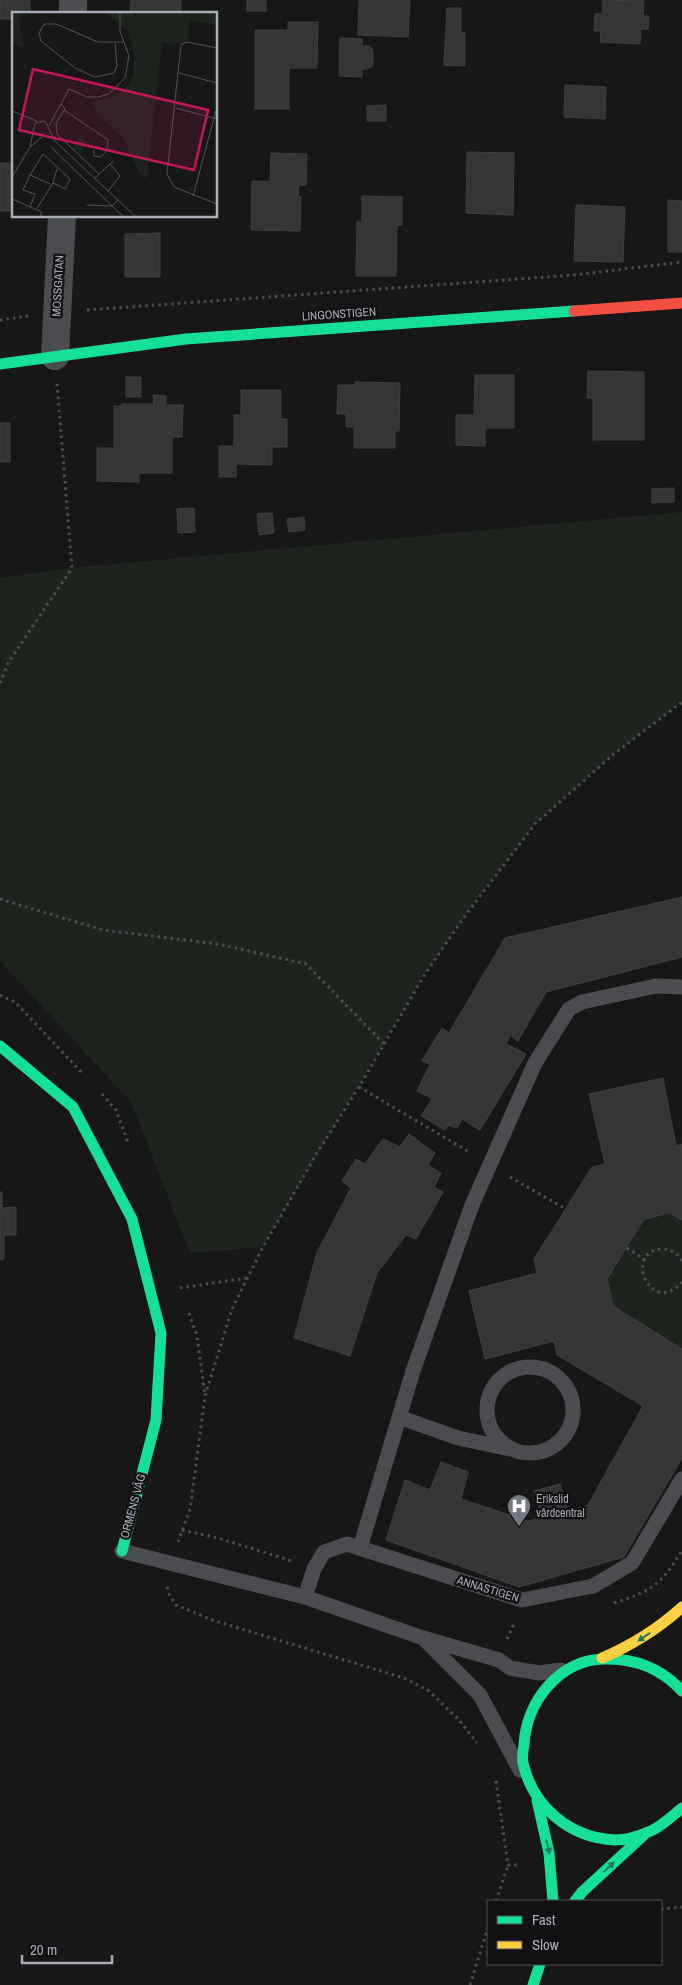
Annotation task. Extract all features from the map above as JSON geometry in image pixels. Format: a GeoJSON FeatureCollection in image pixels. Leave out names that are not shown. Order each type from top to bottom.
{"type":"FeatureCollection","features":[{"type":"Feature","properties":{"kind":"street","name":"MOSSGATAN"},"geometry":{"type":"LineString","coordinates":[[55,356],[62,218]]}},
{"type":"Feature","properties":{"kind":"street","name":"LINGONSTIGEN"},"geometry":{"type":"LineString","coordinates":[[0,364],[186,339],[682,302]]}},
{"type":"Feature","properties":{"kind":"street","name":"ORMENS VÄG"},"geometry":{"type":"LineString","coordinates":[[0,1046],[73,1107],[132,1219],[161,1334],[156,1420],[122,1551]]}},
{"type":"Feature","properties":{"kind":"street"},"geometry":{"type":"LineString","coordinates":[[552,1900],[550,1853],[534,1795],[523,1764],[521,1749],[523,1731],[529,1713],[540,1694],[558,1676],[570,1668],[631,1646],[672,1617],[682,1607]]}},
{"type":"Feature","properties":{"kind":"street"},"geometry":{"type":"LineString","coordinates":[[598,1659],[618,1658],[634,1660],[655,1669],[670,1679],[682,1691]]}},
{"type":"Feature","properties":{"kind":"street"},"geometry":{"type":"LineString","coordinates":[[534,1795],[552,1817],[576,1832],[600,1839],[630,1838],[682,1820]]}},
{"type":"Feature","properties":{"kind":"street"},"geometry":{"type":"LineString","coordinates":[[576,1900],[582,1892],[650,1832],[667,1822],[682,1808]]}},
{"type":"Feature","properties":{"kind":"street"},"geometry":{"type":"LineString","coordinates":[[534,1985],[540,1965]]}},
{"type":"Feature","properties":{"kind":"lane"},"geometry":{"type":"LineString","coordinates":[[360,1548],[413,1371],[472,1205],[535,1063],[569,1009],[582,1002],[656,986],[682,987]]}},
{"type":"Feature","properties":{"kind":"lane"},"geometry":{"type":"LineString","coordinates":[[399,1417],[458,1438],[524,1453],[539,1452],[558,1444],[572,1422],[573,1402],[567,1386],[550,1372],[532,1367],[515,1369],[499,1380],[491,1393],[487,1407],[492,1429],[501,1441],[514,1450]]}},
{"type":"Feature","properties":{"kind":"lane","name":"ANNASTIGEN"},"geometry":{"type":"LineString","coordinates":[[305,1597],[314,1568],[324,1552],[347,1544],[522,1600],[593,1586],[632,1563],[682,1479]]}},
{"type":"Feature","properties":{"kind":"lane","name":"ORMENS VÄG"},"geometry":{"type":"LineString","coordinates":[[122,1551],[305,1597],[423,1638],[499,1660],[510,1668],[539,1673],[551,1673],[570,1668]]}},
{"type":"Feature","properties":{"kind":"lane"},"geometry":{"type":"LineString","coordinates":[[423,1638],[480,1695],[499,1734],[534,1795]]}},
{"type":"Feature","properties":{"kind":"path"},"geometry":{"type":"LineString","coordinates":[[0,320],[57,312],[574,275],[682,262]]}},
{"type":"Feature","properties":{"kind":"path"},"geometry":{"type":"LineString","coordinates":[[0,683],[8,663],[72,568],[55,356]]}},
{"type":"Feature","properties":{"kind":"path"},"geometry":{"type":"LineString","coordinates":[[263,1247],[425,974],[535,824],[614,754],[682,702]]}},
{"type":"Feature","properties":{"kind":"path"},"geometry":{"type":"LineString","coordinates":[[0,899],[104,930],[218,944],[306,964],[384,1044]]}},
{"type":"Feature","properties":{"kind":"path"},"geometry":{"type":"LineString","coordinates":[[359,1087],[566,1209]]}},
{"type":"Feature","properties":{"kind":"path"},"geometry":{"type":"LineString","coordinates":[[627,1248],[645,1260]]}},
{"type":"Feature","properties":{"kind":"path"},"geometry":{"type":"LineString","coordinates":[[682,1261],[679,1255],[664,1249],[650,1254],[642,1267],[642,1275],[651,1288],[660,1292],[667,1292],[682,1282]]}},
{"type":"Feature","properties":{"kind":"path"},"geometry":{"type":"LineString","coordinates":[[179,1288],[248,1278]]}},
{"type":"Feature","properties":{"kind":"path"},"geometry":{"type":"LineString","coordinates":[[182,1530],[218,1538],[314,1568]]}},
{"type":"Feature","properties":{"kind":"path"},"geometry":{"type":"LineString","coordinates":[[606,1605],[644,1593],[669,1573],[682,1550]]}},
{"type":"Feature","properties":{"kind":"path"},"geometry":{"type":"LineString","coordinates":[[499,1660],[517,1618]]}},
{"type":"Feature","properties":{"kind":"path"},"geometry":{"type":"LineString","coordinates":[[496,1900],[508,1865]]}},
{"type":"Feature","properties":{"kind":"path"},"geometry":{"type":"LineString","coordinates":[[662,1909],[682,1907]]}},
{"type":"Feature","properties":{"kind":"path"},"geometry":{"type":"LineString","coordinates":[[470,1985],[487,1930]]}},
{"type":"Feature","properties":{"kind":"shaded area"},"geometry":{"type":"Polygon","coordinates":[[[682,512],[682,702],[614,754],[535,824],[465,916],[425,974],[263,1247],[190,1253],[131,1102],[0,961],[0,578],[72,568],[682,512]]]}},
{"type":"Feature","properties":{"kind":"shaded area"},"geometry":{"type":"Polygon","coordinates":[[[670,1213],[682,1220],[682,1349],[613,1306],[607,1279],[644,1219],[670,1213]]]}},
{"type":"Feature","properties":{"kind":"building"},"geometry":{"type":"Polygon","coordinates":[[[0,0],[30,0],[30,12],[12,12],[12,19],[0,19],[0,0]]]}},
{"type":"Feature","properties":{"kind":"building"},"geometry":{"type":"Polygon","coordinates":[[[131,0],[181,0],[181,12],[130,12],[131,0]]]}},
{"type":"Feature","properties":{"kind":"building"},"geometry":{"type":"Polygon","coordinates":[[[247,0],[266,0],[266,11],[247,11],[247,0]]]}},
{"type":"Feature","properties":{"kind":"building"},"geometry":{"type":"Polygon","coordinates":[[[359,0],[410,0],[408,37],[358,35],[359,0]]]}},
{"type":"Feature","properties":{"kind":"building"},"geometry":{"type":"Polygon","coordinates":[[[603,0],[644,1],[643,16],[649,16],[648,29],[641,29],[640,44],[600,42],[601,31],[594,31],[595,14],[602,14],[603,0]]]}},
{"type":"Feature","properties":{"kind":"building"},"geometry":{"type":"Polygon","coordinates":[[[447,8],[461,8],[461,33],[465,33],[465,66],[444,65],[447,8]]]}},
{"type":"Feature","properties":{"kind":"building"},"geometry":{"type":"Polygon","coordinates":[[[288,22],[318,22],[317,68],[289,68],[289,109],[255,109],[255,30],[288,30],[288,22]]]}},
{"type":"Feature","properties":{"kind":"building"},"geometry":{"type":"Polygon","coordinates":[[[340,38],[362,39],[362,46],[369,46],[373,50],[373,66],[362,69],[362,77],[339,76],[340,38]]]}},
{"type":"Feature","properties":{"kind":"building"},"geometry":{"type":"Polygon","coordinates":[[[565,85],[606,87],[605,119],[564,117],[565,85]]]}},
{"type":"Feature","properties":{"kind":"building"},"geometry":{"type":"Polygon","coordinates":[[[386,105],[386,121],[367,121],[367,106],[386,105]]]}},
{"type":"Feature","properties":{"kind":"building"},"geometry":{"type":"Polygon","coordinates":[[[467,152],[514,153],[513,215],[466,213],[467,152]]]}},
{"type":"Feature","properties":{"kind":"building"},"geometry":{"type":"Polygon","coordinates":[[[271,153],[307,154],[306,185],[299,185],[298,197],[301,197],[300,231],[251,230],[252,181],[270,182],[271,153]]]}},
{"type":"Feature","properties":{"kind":"building"},"geometry":{"type":"Polygon","coordinates":[[[0,163],[12,163],[12,211],[0,211],[0,163]]]}},
{"type":"Feature","properties":{"kind":"building"},"geometry":{"type":"Polygon","coordinates":[[[362,196],[402,197],[402,225],[397,225],[396,276],[356,276],[357,222],[362,222],[362,196]]]}},
{"type":"Feature","properties":{"kind":"building"},"geometry":{"type":"Polygon","coordinates":[[[668,200],[682,201],[682,252],[668,252],[668,200]]]}},
{"type":"Feature","properties":{"kind":"building"},"geometry":{"type":"Polygon","coordinates":[[[576,205],[625,207],[623,262],[574,261],[576,205]]]}},
{"type":"Feature","properties":{"kind":"building"},"geometry":{"type":"Polygon","coordinates":[[[160,233],[160,277],[125,277],[125,234],[160,233]]]}},
{"type":"Feature","properties":{"kind":"building"},"geometry":{"type":"Polygon","coordinates":[[[588,371],[644,372],[644,440],[593,440],[593,398],[587,398],[588,371]]]}},
{"type":"Feature","properties":{"kind":"building"},"geometry":{"type":"Polygon","coordinates":[[[475,375],[514,375],[514,428],[485,428],[485,446],[456,445],[456,415],[474,415],[475,375]]]}},
{"type":"Feature","properties":{"kind":"building"},"geometry":{"type":"Polygon","coordinates":[[[126,377],[141,377],[141,397],[126,397],[126,377]]]}},
{"type":"Feature","properties":{"kind":"building"},"geometry":{"type":"Polygon","coordinates":[[[355,382],[400,383],[399,431],[395,431],[395,448],[354,448],[354,427],[346,427],[346,414],[337,414],[338,385],[355,385],[355,382]]]}},
{"type":"Feature","properties":{"kind":"building"},"geometry":{"type":"Polygon","coordinates":[[[241,390],[281,390],[281,419],[287,419],[287,447],[272,447],[272,465],[236,464],[236,477],[219,477],[219,446],[234,446],[234,415],[241,415],[241,390]]]}},
{"type":"Feature","properties":{"kind":"building"},"geometry":{"type":"Polygon","coordinates":[[[153,395],[166,396],[166,405],[183,405],[182,437],[172,437],[172,473],[139,473],[139,482],[97,481],[97,448],[114,448],[114,406],[122,406],[121,404],[154,404],[153,395]]]}},
{"type":"Feature","properties":{"kind":"building"},"geometry":{"type":"Polygon","coordinates":[[[0,423],[10,423],[10,462],[0,462],[0,423]]]}},
{"type":"Feature","properties":{"kind":"building"},"geometry":{"type":"Polygon","coordinates":[[[674,488],[674,502],[652,503],[652,489],[674,488]]]}},
{"type":"Feature","properties":{"kind":"building"},"geometry":{"type":"Polygon","coordinates":[[[194,508],[195,532],[178,533],[177,509],[194,508]]]}},
{"type":"Feature","properties":{"kind":"building"},"geometry":{"type":"Polygon","coordinates":[[[272,513],[274,533],[259,535],[257,514],[272,513]]]}},
{"type":"Feature","properties":{"kind":"building"},"geometry":{"type":"Polygon","coordinates":[[[304,517],[305,530],[289,532],[287,519],[304,517]]]}},
{"type":"Feature","properties":{"kind":"building"},"geometry":{"type":"Polygon","coordinates":[[[682,897],[682,957],[546,992],[518,1041],[510,1035],[506,1044],[526,1054],[480,1130],[462,1119],[457,1128],[448,1125],[445,1130],[421,1116],[432,1099],[417,1091],[430,1064],[422,1061],[442,1028],[449,1033],[505,938],[682,897]]]}},
{"type":"Feature","properties":{"kind":"building"},"geometry":{"type":"Polygon","coordinates":[[[663,1078],[676,1146],[682,1144],[682,1220],[670,1213],[644,1219],[607,1279],[613,1306],[682,1349],[682,1458],[624,1557],[519,1587],[386,1540],[405,1480],[430,1490],[441,1462],[468,1472],[461,1499],[528,1521],[542,1518],[534,1491],[560,1484],[568,1511],[588,1505],[643,1406],[557,1355],[554,1341],[485,1359],[469,1291],[537,1273],[534,1259],[592,1167],[605,1164],[589,1094],[663,1078]]]}},
{"type":"Feature","properties":{"kind":"building"},"geometry":{"type":"Polygon","coordinates":[[[409,1134],[435,1153],[428,1165],[441,1173],[434,1187],[443,1192],[416,1239],[406,1235],[377,1273],[350,1356],[294,1338],[317,1252],[351,1188],[342,1181],[356,1159],[365,1164],[383,1139],[400,1147],[409,1134]]]}},
{"type":"Feature","properties":{"kind":"building"},"geometry":{"type":"Polygon","coordinates":[[[0,1192],[2,1192],[2,1208],[16,1207],[16,1235],[4,1235],[4,1259],[0,1260],[0,1192]]]}},
{"type":"Feature","properties":{"kind":"traffic: fast"},"geometry":{"type":"LineString","coordinates":[[0,364],[186,339],[574,311]]}},
{"type":"Feature","properties":{"kind":"traffic: fast"},"geometry":{"type":"LineString","coordinates":[[0,1046],[73,1107],[132,1219],[161,1333],[156,1420],[122,1551]]}},
{"type":"Feature","properties":{"kind":"traffic: fast"},"geometry":{"type":"LineString","coordinates":[[682,1691],[665,1676],[647,1666],[615,1659],[588,1661],[559,1675],[538,1699],[526,1729],[523,1752],[523,1763],[535,1793],[556,1817],[583,1833],[615,1840],[632,1838],[657,1828],[682,1808]]}},
{"type":"Feature","properties":{"kind":"traffic: fast"},"geometry":{"type":"LineString","coordinates":[[537,1800],[549,1853],[553,1900]]}},
{"type":"Feature","properties":{"kind":"traffic: fast"},"geometry":{"type":"LineString","coordinates":[[576,1900],[645,1834]]}},
{"type":"Feature","properties":{"kind":"traffic: fast"},"geometry":{"type":"LineString","coordinates":[[533,1985],[540,1965]]}},
{"type":"Feature","properties":{"kind":"traffic: slow"},"geometry":{"type":"LineString","coordinates":[[602,1658],[644,1636],[682,1607]]}},
{"type":"Feature","properties":{"kind":"traffic: jam"},"geometry":{"type":"LineString","coordinates":[[574,311],[682,303]]}},
{"type":"Feature","properties":{"kind":"place","name":"Erikslid vårdcentral"},"geometry":{"type":"Point","coordinates":[519,1527]}}]}
